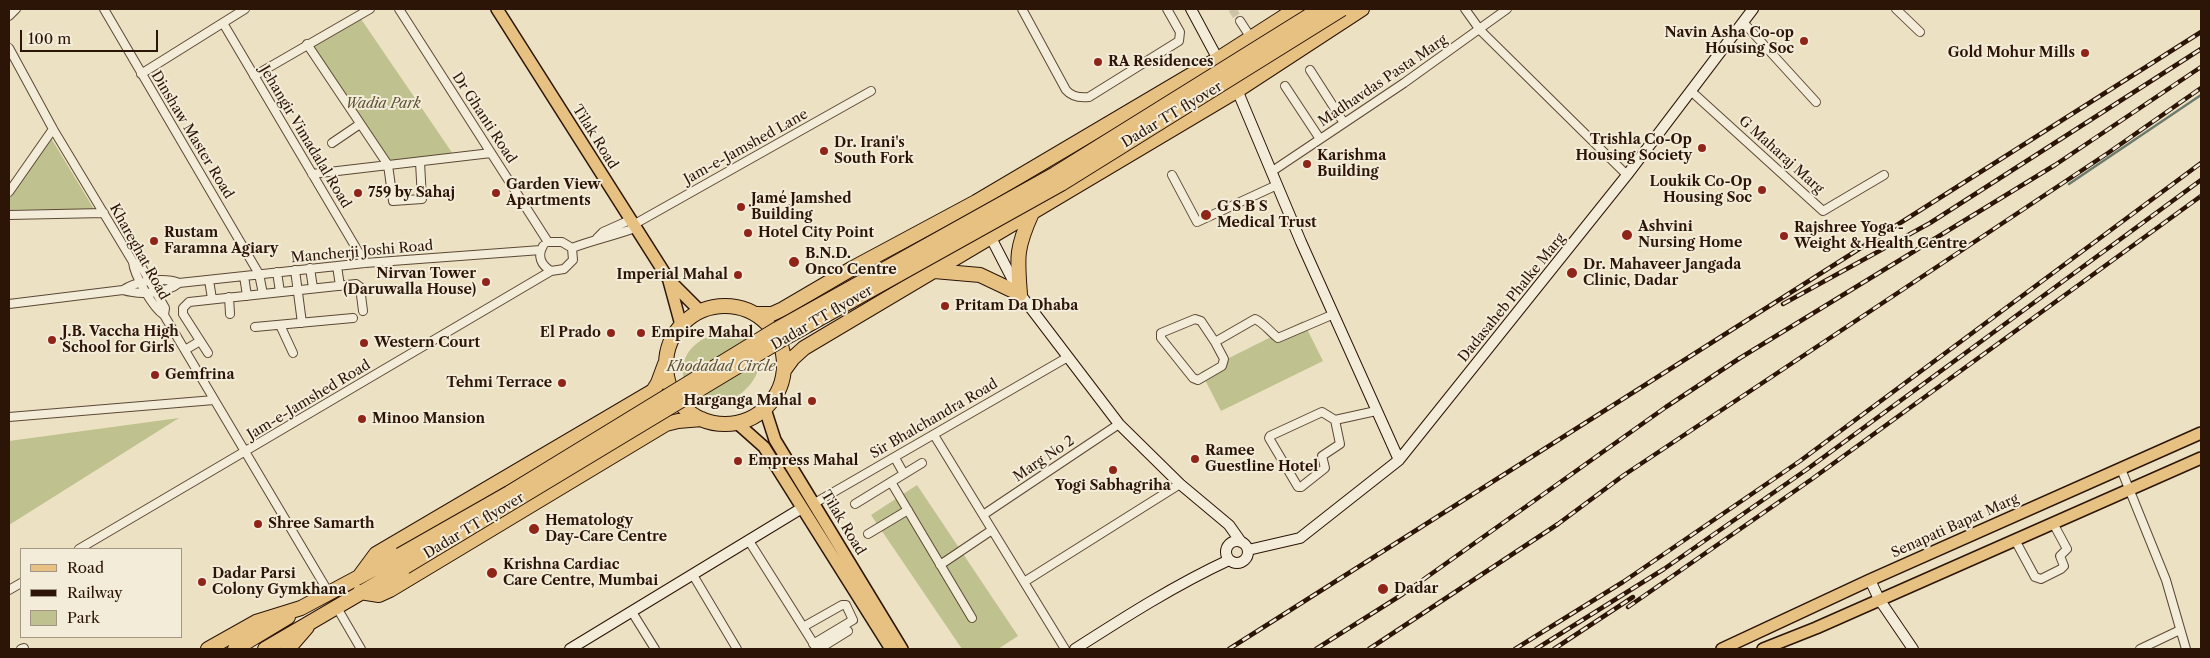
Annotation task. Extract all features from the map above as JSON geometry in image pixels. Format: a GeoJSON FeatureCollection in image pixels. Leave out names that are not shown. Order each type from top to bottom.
{"type":"FeatureCollection","features":[{"type":"Feature","properties":{"kind":"highway"},"geometry":{"type":"LineString","coordinates":[[757,314],[772,314],[783,309],[853,268],[971,205],[1218,59],[1296,9]]}},
{"type":"Feature","properties":{"kind":"highway","name":"Dadar TT flyover"},"geometry":{"type":"LineString","coordinates":[[402,561],[509,492],[777,330],[1054,174],[1320,9]]}},
{"type":"Feature","properties":{"kind":"highway","name":"Dadar TT flyover"},"geometry":{"type":"LineString","coordinates":[[402,561],[783,340],[1060,184],[1342,9]]}},
{"type":"Feature","properties":{"kind":"highway"},"geometry":{"type":"LineString","coordinates":[[785,369],[804,348],[1238,90],[1362,9]]}},
{"type":"Feature","properties":{"kind":"highway"},"geometry":{"type":"LineString","coordinates":[[1071,146],[1092,177]]}},
{"type":"Feature","properties":{"kind":"highway"},"geometry":{"type":"LineString","coordinates":[[934,271],[980,275],[1020,294],[1018,252],[1020,238],[1032,213]]}},
{"type":"Feature","properties":{"kind":"highway"},"geometry":{"type":"LineString","coordinates":[[853,268],[878,304]]}},
{"type":"Feature","properties":{"kind":"highway"},"geometry":{"type":"LineString","coordinates":[[359,577],[376,554],[653,391],[665,364],[669,343],[681,325],[700,310],[719,305],[738,306],[757,314],[769,324],[778,338],[784,353],[785,369],[782,384],[775,398],[765,409],[752,418],[737,423],[719,424],[702,419],[687,410],[675,397],[668,381],[665,364]]}},
{"type":"Feature","properties":{"kind":"highway"},"geometry":{"type":"LineString","coordinates":[[360,592],[379,595],[390,590],[666,424],[702,419]]}},
{"type":"Feature","properties":{"kind":"highway"},"geometry":{"type":"LineString","coordinates":[[235,649],[264,633],[301,608],[359,577],[402,561]]}},
{"type":"Feature","properties":{"kind":"highway"},"geometry":{"type":"LineString","coordinates":[[268,648],[360,592],[402,561]]}},
{"type":"Feature","properties":{"kind":"highway"},"geometry":{"type":"LineString","coordinates":[[208,649],[256,622],[301,608]]}},
{"type":"Feature","properties":{"kind":"highway"},"geometry":{"type":"LineString","coordinates":[[288,649],[312,620]]}},
{"type":"Feature","properties":{"kind":"main road","name":"Tilak Road"},"geometry":{"type":"LineString","coordinates":[[497,9],[669,280],[700,310]]}},
{"type":"Feature","properties":{"kind":"main road","name":"Tilak Road"},"geometry":{"type":"LineString","coordinates":[[669,280],[681,325]]}},
{"type":"Feature","properties":{"kind":"main road","name":"Tilak Road"},"geometry":{"type":"LineString","coordinates":[[765,409],[774,440],[808,506],[891,649]]}},
{"type":"Feature","properties":{"kind":"main road","name":"Tilak Road"},"geometry":{"type":"LineString","coordinates":[[737,423],[764,447],[808,506],[902,649]]}},
{"type":"Feature","properties":{"kind":"main road","name":"Senapati Bapat Marg"},"geometry":{"type":"LineString","coordinates":[[1722,649],[1870,580],[2201,433]]}},
{"type":"Feature","properties":{"kind":"main road"},"geometry":{"type":"LineString","coordinates":[[1762,649],[1822,625],[2201,458]]}},
{"type":"Feature","properties":{"kind":"main road"},"geometry":{"type":"LineString","coordinates":[[1992,526],[2002,546]]}},
{"type":"Feature","properties":{"kind":"main road"},"geometry":{"type":"LineString","coordinates":[[1967,537],[1975,557]]}},
{"type":"Feature","properties":{"kind":"main road"},"geometry":{"type":"LineString","coordinates":[[1813,607],[1822,625]]}},
{"type":"Feature","properties":{"kind":"street"},"geometry":{"type":"LineString","coordinates":[[9,16],[16,9]]}},
{"type":"Feature","properties":{"kind":"street","name":"Dinshaw Master Road"},"geometry":{"type":"LineString","coordinates":[[104,9],[259,274],[263,294]]}},
{"type":"Feature","properties":{"kind":"street"},"geometry":{"type":"LineString","coordinates":[[141,74],[246,9]]}},
{"type":"Feature","properties":{"kind":"street"},"geometry":{"type":"LineString","coordinates":[[254,76],[370,9]]}},
{"type":"Feature","properties":{"kind":"street","name":"Dr Ghanti Road"},"geometry":{"type":"LineString","coordinates":[[399,9],[548,242]]}},
{"type":"Feature","properties":{"kind":"street"},"geometry":{"type":"LineString","coordinates":[[1022,9],[1066,90],[1075,96],[1082,97],[1089,96],[1179,41],[1180,32],[1166,9]]}},
{"type":"Feature","properties":{"kind":"street"},"geometry":{"type":"LineString","coordinates":[[1190,9],[1238,90],[1271,172],[1399,460]]}},
{"type":"Feature","properties":{"kind":"street"},"geometry":{"type":"LineString","coordinates":[[1465,9],[1480,30],[1627,176]]}},
{"type":"Feature","properties":{"kind":"street","name":"Madhavdas Pasta Marg"},"geometry":{"type":"LineString","coordinates":[[1271,172],[1480,30],[1507,9]]}},
{"type":"Feature","properties":{"kind":"street","name":"Dadasaheb Phalke Marg"},"geometry":{"type":"LineString","coordinates":[[1245,546],[1300,538],[1399,460],[1627,176],[1692,92],[1752,9]]}},
{"type":"Feature","properties":{"kind":"street"},"geometry":{"type":"LineString","coordinates":[[1896,9],[1920,32]]}},
{"type":"Feature","properties":{"kind":"street"},"geometry":{"type":"LineString","coordinates":[[1240,21],[1251,38]]}},
{"type":"Feature","properties":{"kind":"street"},"geometry":{"type":"LineString","coordinates":[[1743,22],[1816,102]]}},
{"type":"Feature","properties":{"kind":"street","name":"Jehangir Vimadalal Road"},"geometry":{"type":"LineString","coordinates":[[223,23],[365,263]]}},
{"type":"Feature","properties":{"kind":"street"},"geometry":{"type":"LineString","coordinates":[[307,44],[388,165],[393,201],[420,200],[423,196],[420,162]]}},
{"type":"Feature","properties":{"kind":"street","name":"Khareghat Road"},"geometry":{"type":"LineString","coordinates":[[9,48],[53,129],[134,262],[134,269],[158,311],[164,315],[329,593]]}},
{"type":"Feature","properties":{"kind":"street"},"geometry":{"type":"LineString","coordinates":[[1310,70],[1344,123]]}},
{"type":"Feature","properties":{"kind":"street"},"geometry":{"type":"LineString","coordinates":[[1285,86],[1320,139]]}},
{"type":"Feature","properties":{"kind":"street","name":"Jam-e-Jamshed Lane"},"geometry":{"type":"LineString","coordinates":[[572,248],[597,238],[603,232],[632,224],[871,91]]}},
{"type":"Feature","properties":{"kind":"street","name":"G Maharaj Marg"},"geometry":{"type":"LineString","coordinates":[[1692,92],[1824,211],[1884,175]]}},
{"type":"Feature","properties":{"kind":"street"},"geometry":{"type":"LineString","coordinates":[[332,143],[360,124]]}},
{"type":"Feature","properties":{"kind":"street"},"geometry":{"type":"LineString","coordinates":[[9,192],[53,129]]}},
{"type":"Feature","properties":{"kind":"street"},"geometry":{"type":"LineString","coordinates":[[312,174],[491,153]]}},
{"type":"Feature","properties":{"kind":"street"},"geometry":{"type":"LineString","coordinates":[[1172,176],[1197,222],[1277,185]]}},
{"type":"Feature","properties":{"kind":"street"},"geometry":{"type":"LineString","coordinates":[[971,205],[992,237],[1020,294],[1118,424],[1180,484],[1230,525],[1245,546],[1248,557],[1243,562],[1236,563],[1229,560],[1226,552],[1228,545],[1234,541],[1245,546]]}},
{"type":"Feature","properties":{"kind":"street"},"geometry":{"type":"LineString","coordinates":[[9,215],[104,213]]}},
{"type":"Feature","properties":{"kind":"street"},"geometry":{"type":"LineString","coordinates":[[548,242],[562,242],[572,248],[574,254],[569,265],[564,269],[551,271],[542,262],[541,250],[548,242]]}},
{"type":"Feature","properties":{"kind":"street","name":"Mancherji Joshi Road"},"geometry":{"type":"LineString","coordinates":[[9,304],[123,290],[133,293],[156,291],[172,289],[179,283],[310,268],[541,250]]}},
{"type":"Feature","properties":{"kind":"street"},"geometry":{"type":"LineString","coordinates":[[134,262],[141,266],[156,291],[165,308],[164,315]]}},
{"type":"Feature","properties":{"kind":"street"},"geometry":{"type":"LineString","coordinates":[[337,266],[340,286]]}},
{"type":"Feature","properties":{"kind":"street"},"geometry":{"type":"LineString","coordinates":[[310,268],[313,288]]}},
{"type":"Feature","properties":{"kind":"street"},"geometry":{"type":"LineString","coordinates":[[295,270],[302,323]]}},
{"type":"Feature","properties":{"kind":"street","name":"Jam-e-Jamshed Road"},"geometry":{"type":"LineString","coordinates":[[81,548],[551,271]]}},
{"type":"Feature","properties":{"kind":"street"},"geometry":{"type":"LineString","coordinates":[[277,272],[280,292]]}},
{"type":"Feature","properties":{"kind":"street"},"geometry":{"type":"LineString","coordinates":[[244,276],[247,296]]}},
{"type":"Feature","properties":{"kind":"street"},"geometry":{"type":"LineString","coordinates":[[123,290],[131,284],[171,280],[179,283]]}},
{"type":"Feature","properties":{"kind":"street"},"geometry":{"type":"LineString","coordinates":[[209,280],[212,299]]}},
{"type":"Feature","properties":{"kind":"street"},"geometry":{"type":"LineString","coordinates":[[208,353],[183,314],[185,305],[189,302],[313,288],[358,285],[362,311]]}},
{"type":"Feature","properties":{"kind":"street"},"geometry":{"type":"LineString","coordinates":[[229,298],[230,314]]}},
{"type":"Feature","properties":{"kind":"street"},"geometry":{"type":"LineString","coordinates":[[1215,342],[1255,319],[1261,322],[1268,331],[1278,338],[1334,314]]}},
{"type":"Feature","properties":{"kind":"street"},"geometry":{"type":"LineString","coordinates":[[255,327],[352,318]]}},
{"type":"Feature","properties":{"kind":"street"},"geometry":{"type":"LineString","coordinates":[[1196,319],[1201,321],[1215,342],[1224,358],[1222,366],[1198,380],[1193,378],[1161,338],[1161,333],[1196,319]]}},
{"type":"Feature","properties":{"kind":"street"},"geometry":{"type":"LineString","coordinates":[[280,325],[293,353]]}},
{"type":"Feature","properties":{"kind":"street"},"geometry":{"type":"LineString","coordinates":[[176,336],[191,327]]}},
{"type":"Feature","properties":{"kind":"street"},"geometry":{"type":"LineString","coordinates":[[185,350],[200,341]]}},
{"type":"Feature","properties":{"kind":"street","name":"Sir Bhalchandra Road"},"geometry":{"type":"LineString","coordinates":[[572,649],[808,506],[934,436],[1068,357]]}},
{"type":"Feature","properties":{"kind":"street"},"geometry":{"type":"LineString","coordinates":[[9,417],[214,400]]}},
{"type":"Feature","properties":{"kind":"street"},"geometry":{"type":"LineString","coordinates":[[1335,420],[1340,444],[1322,456],[1325,468],[1302,488],[1298,487],[1269,438],[1270,436],[1322,412],[1335,420],[1376,411]]}},
{"type":"Feature","properties":{"kind":"street","name":"Marg No 2"},"geometry":{"type":"LineString","coordinates":[[983,516],[1118,424]]}},
{"type":"Feature","properties":{"kind":"street"},"geometry":{"type":"LineString","coordinates":[[934,436],[1065,649]]}},
{"type":"Feature","properties":{"kind":"street"},"geometry":{"type":"LineString","coordinates":[[895,458],[904,474]]}},
{"type":"Feature","properties":{"kind":"street"},"geometry":{"type":"LineString","coordinates":[[855,504],[922,463]]}},
{"type":"Feature","properties":{"kind":"street"},"geometry":{"type":"LineString","coordinates":[[2121,469],[2166,580],[2186,649]]}},
{"type":"Feature","properties":{"kind":"street"},"geometry":{"type":"LineString","coordinates":[[891,482],[972,618]]}},
{"type":"Feature","properties":{"kind":"street"},"geometry":{"type":"LineString","coordinates":[[1024,582],[1180,484]]}},
{"type":"Feature","properties":{"kind":"street"},"geometry":{"type":"LineString","coordinates":[[868,534],[908,510]]}},
{"type":"Feature","properties":{"kind":"street"},"geometry":{"type":"LineString","coordinates":[[2015,540],[2035,577],[2040,579],[2064,566],[2060,556],[2067,549],[2053,523]]}},
{"type":"Feature","properties":{"kind":"street"},"geometry":{"type":"LineString","coordinates":[[940,565],[992,530]]}},
{"type":"Feature","properties":{"kind":"street"},"geometry":{"type":"LineString","coordinates":[[749,541],[816,647]]}},
{"type":"Feature","properties":{"kind":"street"},"geometry":{"type":"LineString","coordinates":[[1075,649],[1193,577],[1229,560]]}},
{"type":"Feature","properties":{"kind":"street"},"geometry":{"type":"LineString","coordinates":[[692,575],[738,649]]}},
{"type":"Feature","properties":{"kind":"street"},"geometry":{"type":"LineString","coordinates":[[1870,580],[1879,599],[1913,649]]}},
{"type":"Feature","properties":{"kind":"street"},"geometry":{"type":"LineString","coordinates":[[9,590],[20,584]]}},
{"type":"Feature","properties":{"kind":"street"},"geometry":{"type":"LineString","coordinates":[[803,628],[842,605],[846,606],[853,620],[816,647]]}},
{"type":"Feature","properties":{"kind":"street"},"geometry":{"type":"LineString","coordinates":[[336,606],[361,649]]}},
{"type":"Feature","properties":{"kind":"street"},"geometry":{"type":"LineString","coordinates":[[632,612],[655,649]]}},
{"type":"Feature","properties":{"kind":"street"},"geometry":{"type":"LineString","coordinates":[[2140,649],[2180,630]]}},
{"type":"Feature","properties":{"kind":"street"},"geometry":{"type":"LineString","coordinates":[[816,647],[848,631]]}},
{"type":"Feature","properties":{"kind":"green space","name":"Wadia Park"},"geometry":{"type":"Polygon","coordinates":[[[359,16],[455,157],[389,165],[309,45],[359,16]]]}},
{"type":"Feature","properties":{"kind":"green space"},"geometry":{"type":"Polygon","coordinates":[[[51,138],[94,209],[9,210],[9,197],[51,138]]]}},
{"type":"Feature","properties":{"kind":"green space"},"geometry":{"type":"Polygon","coordinates":[[[1303,321],[1323,361],[1221,411],[1201,372],[1303,321]]]}},
{"type":"Feature","properties":{"kind":"green space","name":"Khodadad Circle"},"geometry":{"type":"Polygon","coordinates":[[[729,332],[749,342],[758,355],[758,369],[752,383],[740,394],[725,401],[709,403],[694,396],[687,388],[683,375],[684,363],[687,355],[697,343],[712,335],[729,332]]]}},
{"type":"Feature","properties":{"kind":"green space"},"geometry":{"type":"Polygon","coordinates":[[[179,418],[9,525],[9,441],[179,418]]]}},
{"type":"Feature","properties":{"kind":"green space"},"geometry":{"type":"Polygon","coordinates":[[[917,485],[1018,636],[998,649],[962,649],[871,515],[917,485]]]}},
{"type":"Feature","properties":{"kind":"waterway"},"geometry":{"type":"LineString","coordinates":[[2069,184],[2201,95]]}},
{"type":"Feature","properties":{"kind":"tunnel"},"geometry":{"type":"LineString","coordinates":[[1232,9],[1240,21]]}},
{"type":"Feature","properties":{"kind":"railway"},"geometry":{"type":"LineString","coordinates":[[1229,649],[2201,32]]}},
{"type":"Feature","properties":{"kind":"railway"},"geometry":{"type":"LineString","coordinates":[[1783,304],[1930,223],[2201,49]]}},
{"type":"Feature","properties":{"kind":"railway"},"geometry":{"type":"LineString","coordinates":[[1316,649],[1403,594],[1666,407],[1740,358],[2055,165],[2201,67]]}},
{"type":"Feature","properties":{"kind":"railway"},"geometry":{"type":"LineString","coordinates":[[1369,649],[1558,524],[1624,475],[2108,153],[2201,88]]}},
{"type":"Feature","properties":{"kind":"railway"},"geometry":{"type":"LineString","coordinates":[[1515,649],[1623,582],[1800,461],[2201,163]]}},
{"type":"Feature","properties":{"kind":"railway"},"geometry":{"type":"LineString","coordinates":[[1536,649],[1664,569],[1806,470],[2201,180]]}},
{"type":"Feature","properties":{"kind":"railway"},"geometry":{"type":"LineString","coordinates":[[1628,607],[1812,479],[2201,196]]}},
{"type":"Feature","properties":{"kind":"railway"},"geometry":{"type":"LineString","coordinates":[[1554,649],[1633,597]]}},
{"type":"Feature","properties":{"kind":"place","name":"Navin Asha Co-op Housing Soc"},"geometry":{"type":"Point","coordinates":[1804,41]}},
{"type":"Feature","properties":{"kind":"place","name":"Gold Mohur Mills"},"geometry":{"type":"Point","coordinates":[2085,53]}},
{"type":"Feature","properties":{"kind":"place","name":"RA Residences"},"geometry":{"type":"Point","coordinates":[1098,62]}},
{"type":"Feature","properties":{"kind":"place","name":"Trishla Co-Op Housing Society"},"geometry":{"type":"Point","coordinates":[1702,148]}},
{"type":"Feature","properties":{"kind":"place","name":"Dr. Irani's South Fork"},"geometry":{"type":"Point","coordinates":[824,151]}},
{"type":"Feature","properties":{"kind":"place","name":"Karishma Building"},"geometry":{"type":"Point","coordinates":[1307,164]}},
{"type":"Feature","properties":{"kind":"place","name":"Loukik Co-Op Housing Soc"},"geometry":{"type":"Point","coordinates":[1762,190]}},
{"type":"Feature","properties":{"kind":"place","name":"759 by Sahaj"},"geometry":{"type":"Point","coordinates":[358,193]}},
{"type":"Feature","properties":{"kind":"place","name":"Garden View Apartments"},"geometry":{"type":"Point","coordinates":[496,193]}},
{"type":"Feature","properties":{"kind":"place","name":"Jamé Jamshed Building"},"geometry":{"type":"Point","coordinates":[741,207]}},
{"type":"Feature","properties":{"kind":"place","name":"G S B S Medical Trust"},"geometry":{"type":"Point","coordinates":[1206,215]}},
{"type":"Feature","properties":{"kind":"place","name":"Hotel City Point"},"geometry":{"type":"Point","coordinates":[748,233]}},
{"type":"Feature","properties":{"kind":"place","name":"Ashvini Nursing Home"},"geometry":{"type":"Point","coordinates":[1627,235]}},
{"type":"Feature","properties":{"kind":"place","name":"Rajshree Yoga - Weight & Health Centre"},"geometry":{"type":"Point","coordinates":[1784,236]}},
{"type":"Feature","properties":{"kind":"place","name":"Rustam Faramna Agiary"},"geometry":{"type":"Point","coordinates":[154,241]}},
{"type":"Feature","properties":{"kind":"place","name":"B.N.D. Onco Centre"},"geometry":{"type":"Point","coordinates":[794,262]}},
{"type":"Feature","properties":{"kind":"place","name":"Dr. Mahaveer Jangada Clinic, Dadar"},"geometry":{"type":"Point","coordinates":[1572,273]}},
{"type":"Feature","properties":{"kind":"place","name":"Imperial Mahal"},"geometry":{"type":"Point","coordinates":[738,275]}},
{"type":"Feature","properties":{"kind":"place","name":"Nirvan Tower (Daruwalla House)"},"geometry":{"type":"Point","coordinates":[486,282]}},
{"type":"Feature","properties":{"kind":"place","name":"Pritam Da Dhaba"},"geometry":{"type":"Point","coordinates":[945,306]}},
{"type":"Feature","properties":{"kind":"place","name":"El Prado"},"geometry":{"type":"Point","coordinates":[611,333]}},
{"type":"Feature","properties":{"kind":"place","name":"Empire Mahal"},"geometry":{"type":"Point","coordinates":[641,333]}},
{"type":"Feature","properties":{"kind":"place","name":"J.B. Vaccha High School for Girls"},"geometry":{"type":"Point","coordinates":[52,340]}},
{"type":"Feature","properties":{"kind":"place","name":"Western Court"},"geometry":{"type":"Point","coordinates":[364,343]}},
{"type":"Feature","properties":{"kind":"place","name":"Gemfrina"},"geometry":{"type":"Point","coordinates":[155,375]}},
{"type":"Feature","properties":{"kind":"place","name":"Tehmi Terrace"},"geometry":{"type":"Point","coordinates":[562,383]}},
{"type":"Feature","properties":{"kind":"place","name":"Harganga Mahal"},"geometry":{"type":"Point","coordinates":[812,401]}},
{"type":"Feature","properties":{"kind":"place","name":"Minoo Mansion"},"geometry":{"type":"Point","coordinates":[362,419]}},
{"type":"Feature","properties":{"kind":"place","name":"Ramee Guestline Hotel"},"geometry":{"type":"Point","coordinates":[1195,459]}},
{"type":"Feature","properties":{"kind":"place","name":"Empress Mahal"},"geometry":{"type":"Point","coordinates":[738,461]}},
{"type":"Feature","properties":{"kind":"place","name":"Yogi Sabhagriha"},"geometry":{"type":"Point","coordinates":[1113,470]}},
{"type":"Feature","properties":{"kind":"place","name":"Shree Samarth"},"geometry":{"type":"Point","coordinates":[258,524]}},
{"type":"Feature","properties":{"kind":"place","name":"Hematology Day-Care Centre"},"geometry":{"type":"Point","coordinates":[534,529]}},
{"type":"Feature","properties":{"kind":"place","name":"Krishna Cardiac Care Centre, Mumbai"},"geometry":{"type":"Point","coordinates":[492,573]}},
{"type":"Feature","properties":{"kind":"place","name":"Dadar Parsi Colony Gymkhana"},"geometry":{"type":"Point","coordinates":[202,582]}},
{"type":"Feature","properties":{"kind":"place","name":"Dadar"},"geometry":{"type":"Point","coordinates":[1383,589]}}]}
